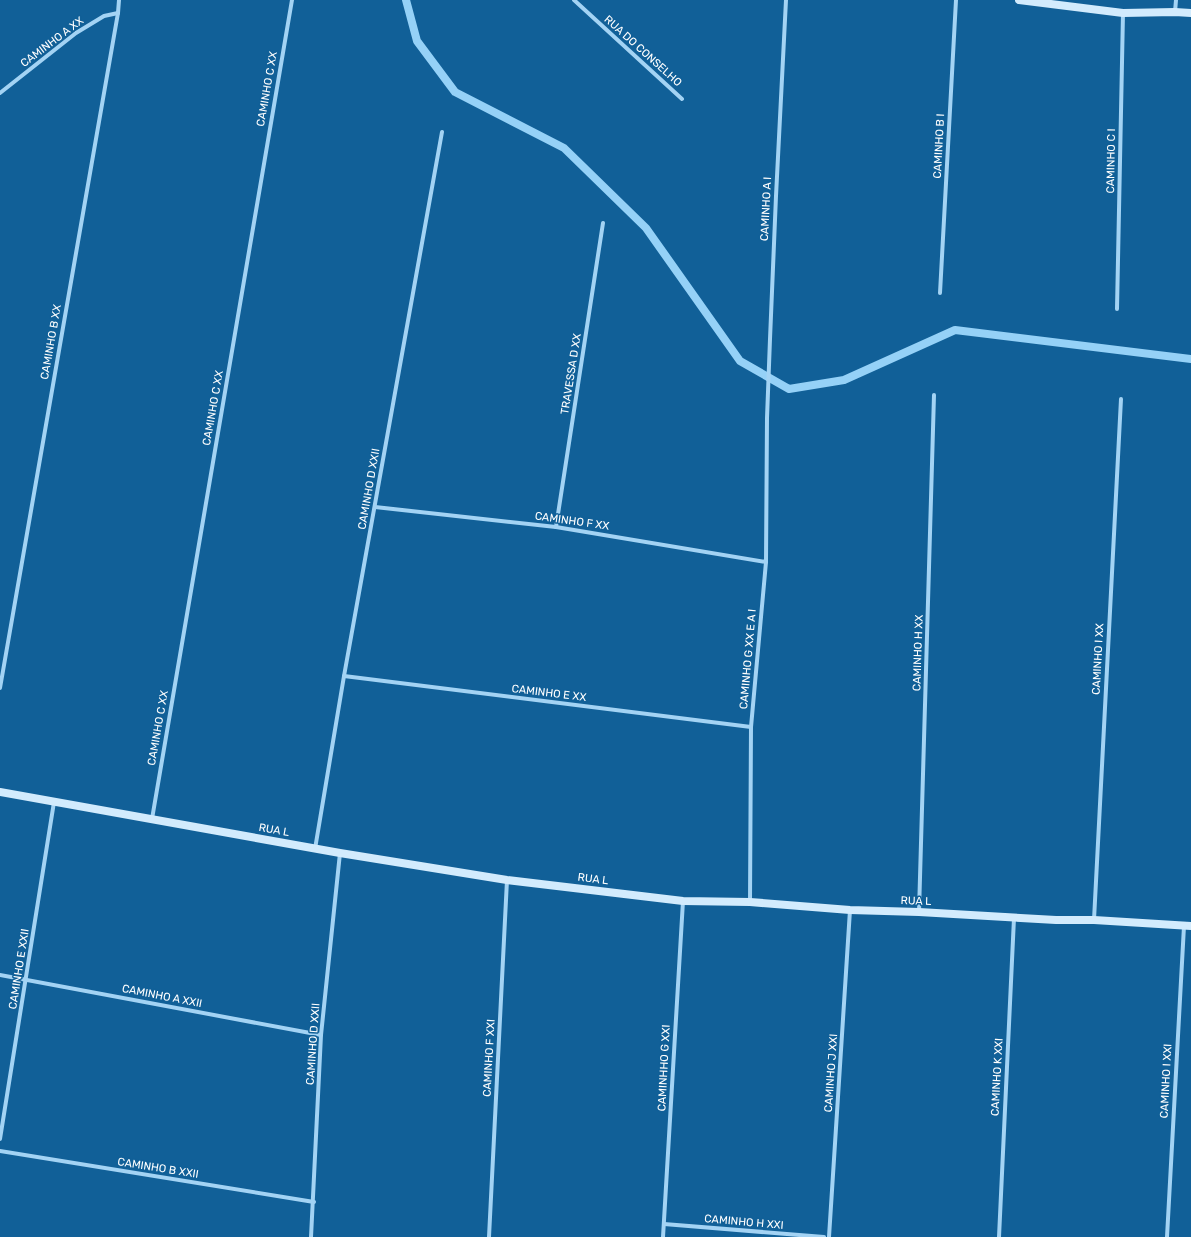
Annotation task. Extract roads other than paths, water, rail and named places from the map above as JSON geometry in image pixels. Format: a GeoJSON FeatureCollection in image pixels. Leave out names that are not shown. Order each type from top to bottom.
{"type":"FeatureCollection","features":[{"type":"Feature","properties":{"kind":"street","name":"CAMINHO B XX"},"geometry":{"type":"LineString","coordinates":[[0,688],[118,13],[119,0]]}},
{"type":"Feature","properties":{"kind":"street","name":"CAMINHO C XX"},"geometry":{"type":"LineString","coordinates":[[152,819],[292,0]]}},
{"type":"Feature","properties":{"kind":"street","name":"RUA DO CONSELHO"},"geometry":{"type":"LineString","coordinates":[[574,0],[682,99]]}},
{"type":"Feature","properties":{"kind":"street","name":"CAMINHO A I"},"geometry":{"type":"LineString","coordinates":[[767,418],[786,0]]}},
{"type":"Feature","properties":{"kind":"street","name":"CAMINHO B I"},"geometry":{"type":"LineString","coordinates":[[940,293],[956,0]]}},
{"type":"Feature","properties":{"kind":"street"},"geometry":{"type":"LineString","coordinates":[[1019,0],[1123,13],[1191,13]]}},
{"type":"Feature","properties":{"kind":"street"},"geometry":{"type":"LineString","coordinates":[[1175,12],[1176,0]]}},
{"type":"Feature","properties":{"kind":"street","name":"CAMINHO A XX"},"geometry":{"type":"LineString","coordinates":[[0,93],[76,33],[104,16],[118,13]]}},
{"type":"Feature","properties":{"kind":"street","name":"CAMINHO C I"},"geometry":{"type":"LineString","coordinates":[[1117,309],[1123,13]]}},
{"type":"Feature","properties":{"kind":"street","name":"CAMINHO D XXII"},"geometry":{"type":"LineString","coordinates":[[315,849],[344,676],[442,132]]}},
{"type":"Feature","properties":{"kind":"street","name":"TRAVESSA D XX"},"geometry":{"type":"LineString","coordinates":[[556,527],[603,223]]}},
{"type":"Feature","properties":{"kind":"street","name":"CAMINHO H XX"},"geometry":{"type":"LineString","coordinates":[[919,912],[934,395]]}},
{"type":"Feature","properties":{"kind":"street","name":"CAMINHO I XX"},"geometry":{"type":"LineString","coordinates":[[1094,920],[1121,399]]}},
{"type":"Feature","properties":{"kind":"street","name":"CAMINHO G XX E A I"},"geometry":{"type":"LineString","coordinates":[[750,902],[751,727],[766,562],[767,418]]}},
{"type":"Feature","properties":{"kind":"street","name":"CAMINHO F XX"},"geometry":{"type":"LineString","coordinates":[[375,507],[556,527],[766,562]]}},
{"type":"Feature","properties":{"kind":"street","name":"CAMINHO E XX"},"geometry":{"type":"LineString","coordinates":[[344,676],[751,727]]}},
{"type":"Feature","properties":{"kind":"street","name":"RUA L"},"geometry":{"type":"LineString","coordinates":[[0,792],[315,849],[507,880],[683,901],[750,902],[850,910],[919,912],[1056,920],[1094,920],[1188,926]]}},
{"type":"Feature","properties":{"kind":"street","name":"CAMINHO E XXII"},"geometry":{"type":"LineString","coordinates":[[0,1139],[54,802]]}},
{"type":"Feature","properties":{"kind":"street","name":"CAMINHO D XXII"},"geometry":{"type":"LineString","coordinates":[[312,1237],[321,1035],[340,853]]}},
{"type":"Feature","properties":{"kind":"street","name":"CAMINHO F XXI"},"geometry":{"type":"LineString","coordinates":[[489,1237],[507,880]]}},
{"type":"Feature","properties":{"kind":"street","name":"CAMINHHO G XXI"},"geometry":{"type":"LineString","coordinates":[[663,1237],[683,901]]}},
{"type":"Feature","properties":{"kind":"street","name":"CAMINHO J XXI"},"geometry":{"type":"LineString","coordinates":[[829,1237],[850,910]]}},
{"type":"Feature","properties":{"kind":"street","name":"CAMINHO K XXI"},"geometry":{"type":"LineString","coordinates":[[999,1237],[1014,918]]}},
{"type":"Feature","properties":{"kind":"street","name":"CAMINHO I XXI"},"geometry":{"type":"LineString","coordinates":[[1167,1237],[1188,926]]}},
{"type":"Feature","properties":{"kind":"street","name":"CAMINHO A XXII"},"geometry":{"type":"LineString","coordinates":[[0,975],[321,1035]]}},
{"type":"Feature","properties":{"kind":"street","name":"CAMINHO B XXII"},"geometry":{"type":"LineString","coordinates":[[0,1151],[314,1202]]}},
{"type":"Feature","properties":{"kind":"street","name":"CAMINHO H XXI"},"geometry":{"type":"LineString","coordinates":[[664,1224],[824,1237]]}},
{"type":"Feature","properties":{"kind":"waterway"},"geometry":{"type":"LineString","coordinates":[[406,0],[417,41],[455,92],[564,148],[646,228],[740,361],[789,389],[844,380],[955,330],[1191,359]]}}]}
